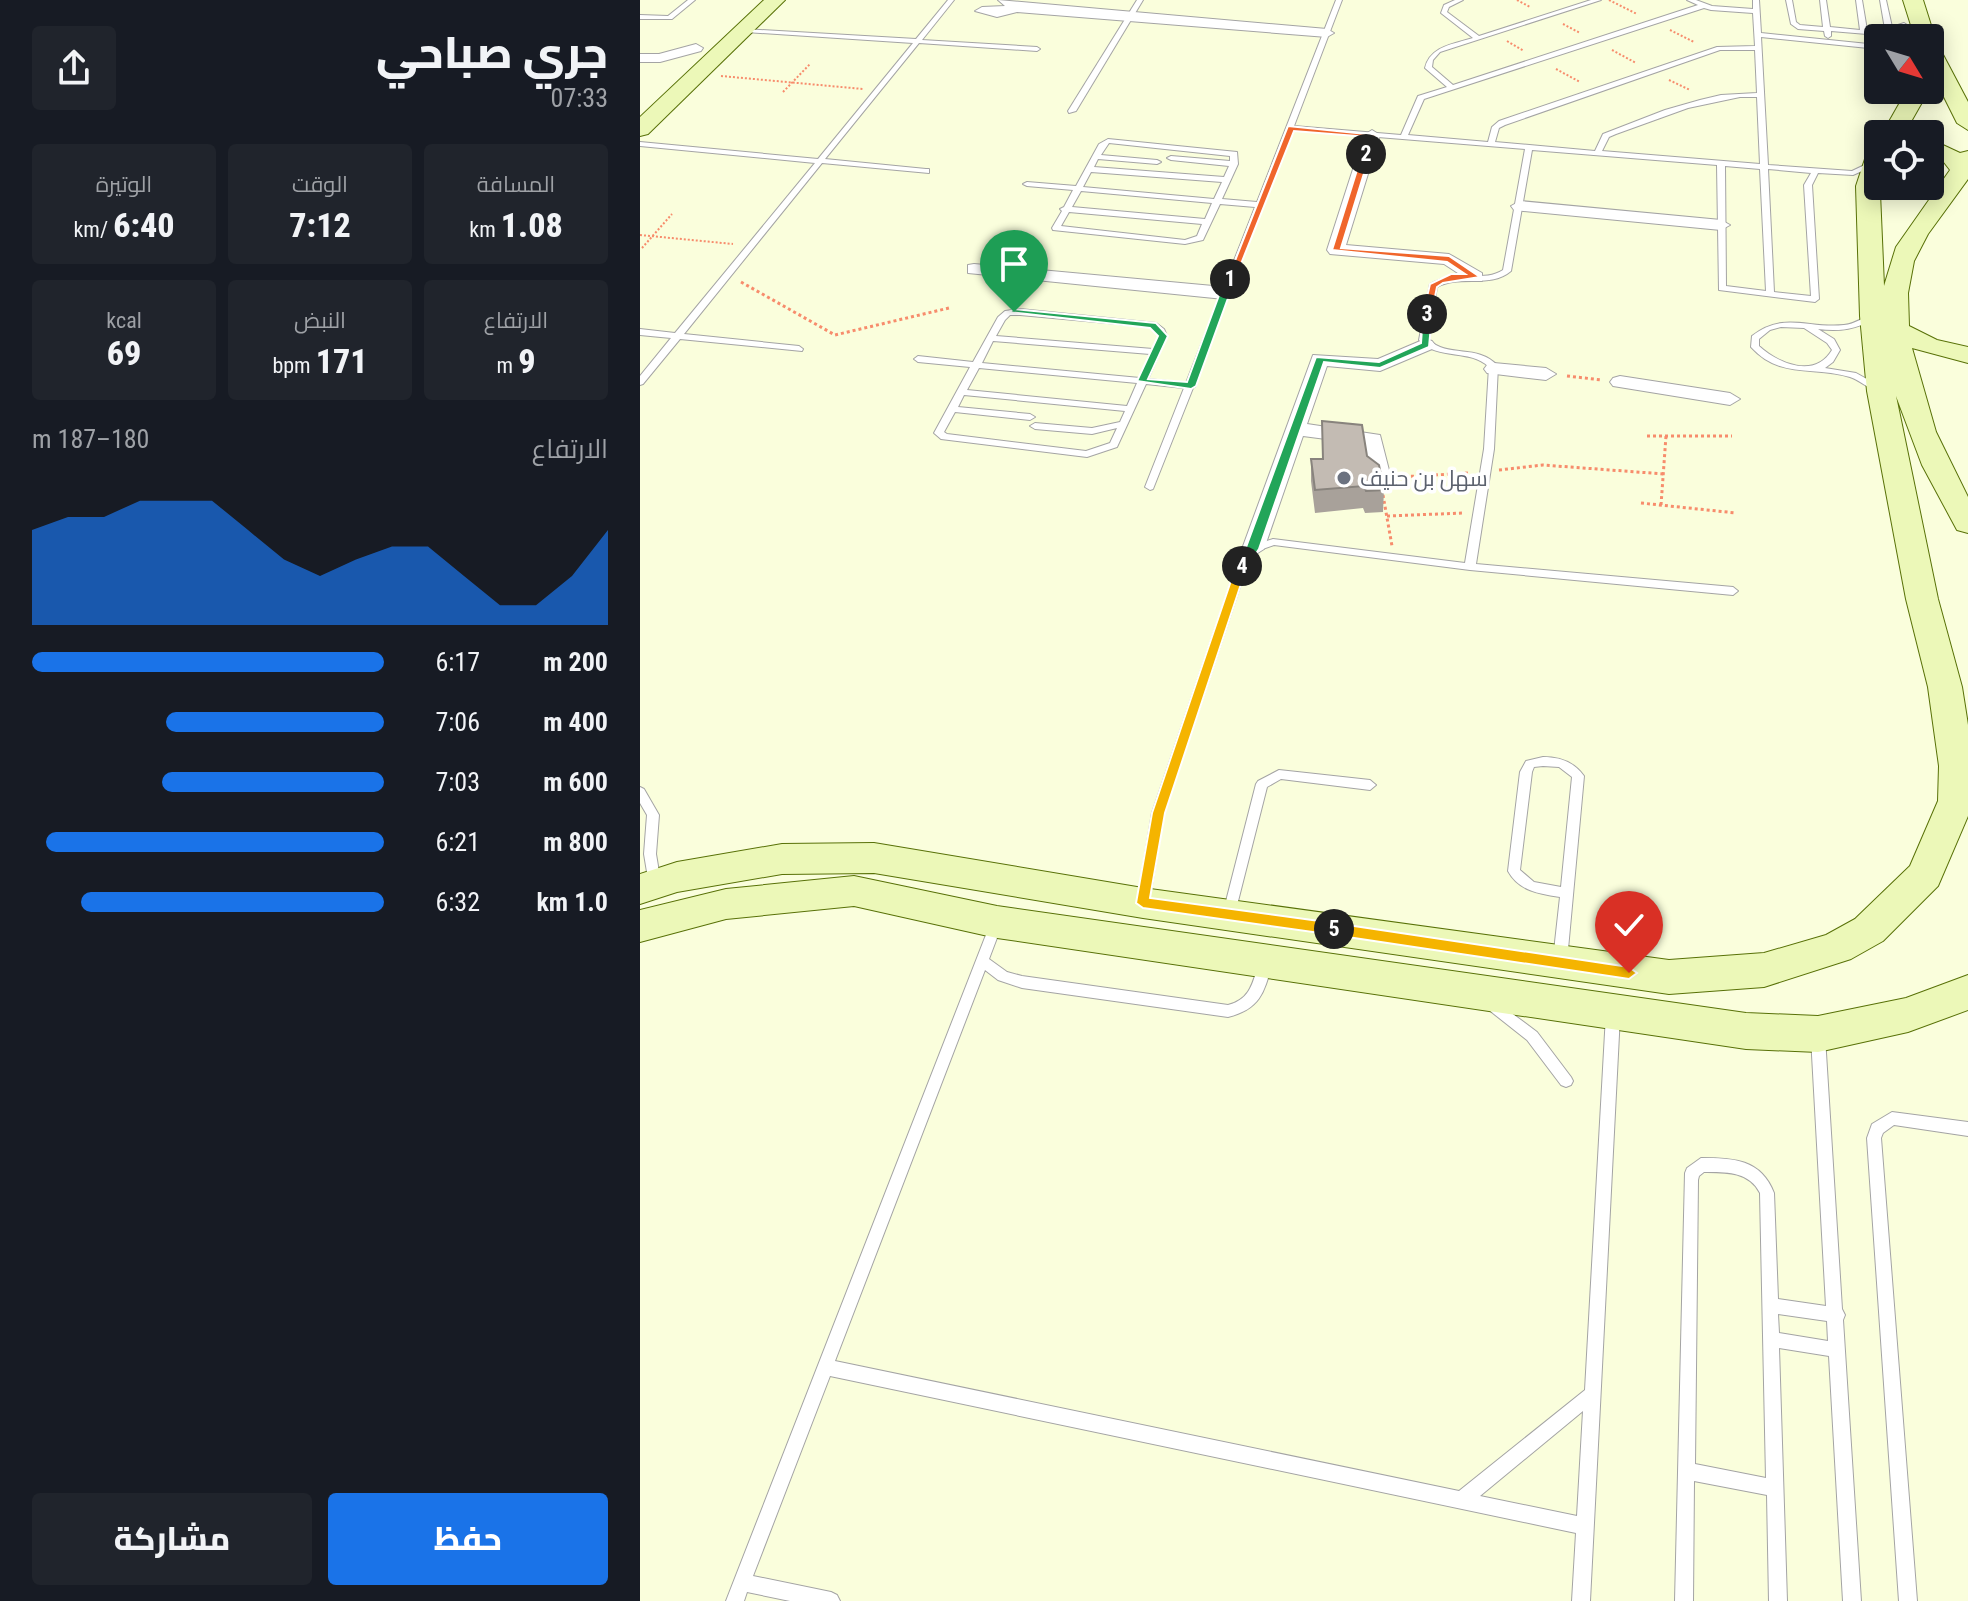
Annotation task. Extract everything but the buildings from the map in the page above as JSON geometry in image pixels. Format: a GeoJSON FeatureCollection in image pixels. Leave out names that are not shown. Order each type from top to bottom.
{"type":"FeatureCollection","features":[{"type":"Feature","properties":{"kind":"street"},"geometry":{"type":"LineString","coordinates":[[640,103],[745,0]]}},
{"type":"Feature","properties":{"kind":"street"},"geometry":{"type":"LineString","coordinates":[[640,129],[700,75],[775,0]]}},
{"type":"Feature","properties":{"kind":"street"},"geometry":{"type":"LineString","coordinates":[[1897,0],[1898,24]]}},
{"type":"Feature","properties":{"kind":"street"},"geometry":{"type":"LineString","coordinates":[[1913,0],[1921,24]]}},
{"type":"Feature","properties":{"kind":"street"},"geometry":{"type":"LineString","coordinates":[[982,11],[1002,12],[1009,4],[1327,33]]}},
{"type":"Feature","properties":{"kind":"street"},"geometry":{"type":"LineString","coordinates":[[640,58],[668,57],[696,48]]}},
{"type":"Feature","properties":{"kind":"street"},"geometry":{"type":"LineString","coordinates":[[1944,76],[1968,123]]}},
{"type":"Feature","properties":{"kind":"street"},"geometry":{"type":"LineString","coordinates":[[1944,136],[1968,133]]}},
{"type":"Feature","properties":{"kind":"street"},"geometry":{"type":"LineString","coordinates":[[1372,135],[1336,250],[1449,259],[1476,277]]}},
{"type":"Feature","properties":{"kind":"street"},"geometry":{"type":"LineString","coordinates":[[1885,323],[1895,296],[1902,260],[1923,220],[1965,165],[1944,153]]}},
{"type":"Feature","properties":{"kind":"street"},"geometry":{"type":"LineString","coordinates":[[648,886],[782,859],[874,858],[1143,903],[1669,977],[1764,970],[1837,948],[1869,930],[1925,875],[1956,801],[1962,760],[1956,695],[1922,599],[1885,323],[1879,200]]}},
{"type":"Feature","properties":{"kind":"street"},"geometry":{"type":"LineString","coordinates":[[1520,206],[1721,225]]}},
{"type":"Feature","properties":{"kind":"street"},"geometry":{"type":"LineString","coordinates":[[974,269],[1224,293]]}},
{"type":"Feature","properties":{"kind":"street"},"geometry":{"type":"LineString","coordinates":[[1885,323],[1928,346],[1968,355]]}},
{"type":"Feature","properties":{"kind":"street"},"geometry":{"type":"LineString","coordinates":[[1253,549],[1320,359],[1380,365],[1425,345]]}},
{"type":"Feature","properties":{"kind":"street"},"geometry":{"type":"LineString","coordinates":[[1494,369],[1546,374]]}},
{"type":"Feature","properties":{"kind":"street"},"geometry":{"type":"LineString","coordinates":[[1896,394],[1948,376]]}},
{"type":"Feature","properties":{"kind":"street"},"geometry":{"type":"LineString","coordinates":[[1620,382],[1730,399]]}},
{"type":"Feature","properties":{"kind":"street"},"geometry":{"type":"LineString","coordinates":[[1896,394],[1968,523]]}},
{"type":"Feature","properties":{"kind":"street"},"geometry":{"type":"LineString","coordinates":[[1295,429],[1373,439],[1380,478]]}},
{"type":"Feature","properties":{"kind":"street"},"geometry":{"type":"LineString","coordinates":[[640,926],[726,904],[854,891],[1012,932],[1168,947],[1746,1031],[1818,1034],[1908,1015],[1962,999]]}},
{"type":"Feature","properties":{"kind":"lane"},"geometry":{"type":"LineString","coordinates":[[640,17],[670,18],[692,0]]}},
{"type":"Feature","properties":{"kind":"lane"},"geometry":{"type":"LineString","coordinates":[[640,382],[951,0]]}},
{"type":"Feature","properties":{"kind":"lane"},"geometry":{"type":"LineString","coordinates":[[1072,111],[1140,0]]}},
{"type":"Feature","properties":{"kind":"lane"},"geometry":{"type":"LineString","coordinates":[[1150,487],[1339,0]]}},
{"type":"Feature","properties":{"kind":"lane"},"geometry":{"type":"LineString","coordinates":[[1460,0],[1446,6],[1444,13],[1478,38]]}},
{"type":"Feature","properties":{"kind":"lane"},"geometry":{"type":"LineString","coordinates":[[1452,88],[1428,68],[1430,59],[1448,47],[1598,0]]}},
{"type":"Feature","properties":{"kind":"lane"},"geometry":{"type":"LineString","coordinates":[[1690,0],[1703,6],[1756,11]]}},
{"type":"Feature","properties":{"kind":"lane"},"geometry":{"type":"LineString","coordinates":[[1756,0],[1770,293]]}},
{"type":"Feature","properties":{"kind":"lane"},"geometry":{"type":"LineString","coordinates":[[1789,0],[1793,23],[1827,30],[1864,32],[1859,0]]}},
{"type":"Feature","properties":{"kind":"lane"},"geometry":{"type":"LineString","coordinates":[[1823,0],[1830,43]]}},
{"type":"Feature","properties":{"kind":"lane"},"geometry":{"type":"LineString","coordinates":[[1883,0],[1888,24]]}},
{"type":"Feature","properties":{"kind":"lane"},"geometry":{"type":"LineString","coordinates":[[1404,137],[1416,102],[1703,6]]}},
{"type":"Feature","properties":{"kind":"lane"},"geometry":{"type":"LineString","coordinates":[[749,26],[1037,49]]}},
{"type":"Feature","properties":{"kind":"lane"},"geometry":{"type":"LineString","coordinates":[[749,26],[918,40]]}},
{"type":"Feature","properties":{"kind":"lane"},"geometry":{"type":"LineString","coordinates":[[1758,35],[1864,46]]}},
{"type":"Feature","properties":{"kind":"lane"},"geometry":{"type":"LineString","coordinates":[[1491,144],[1496,127],[1502,123],[1719,48],[1758,48]]}},
{"type":"Feature","properties":{"kind":"lane"},"geometry":{"type":"LineString","coordinates":[[1598,152],[1606,136],[1613,132],[1706,99],[1729,94],[1760,95]]}},
{"type":"Feature","properties":{"kind":"lane"},"geometry":{"type":"LineString","coordinates":[[1291,128],[1816,171],[1864,159]]}},
{"type":"Feature","properties":{"kind":"lane"},"geometry":{"type":"LineString","coordinates":[[640,137],[821,161]]}},
{"type":"Feature","properties":{"kind":"lane"},"geometry":{"type":"LineString","coordinates":[[1117,141],[1229,151],[1236,155],[1234,164],[1200,238],[1185,242],[1059,229],[1055,226],[1105,143],[1117,141]]}},
{"type":"Feature","properties":{"kind":"lane"},"geometry":{"type":"LineString","coordinates":[[640,144],[926,171]]}},
{"type":"Feature","properties":{"kind":"lane"},"geometry":{"type":"LineString","coordinates":[[1470,567],[1485,472],[1494,369],[1482,355],[1438,350],[1425,345],[1433,286],[1455,276],[1497,278],[1507,271],[1529,147]]}},
{"type":"Feature","properties":{"kind":"lane"},"geometry":{"type":"LineString","coordinates":[[1096,157],[1157,162]]}},
{"type":"Feature","properties":{"kind":"lane"},"geometry":{"type":"LineString","coordinates":[[1171,158],[1234,164]]}},
{"type":"Feature","properties":{"kind":"lane"},"geometry":{"type":"LineString","coordinates":[[1721,163],[1722,288],[1815,299],[1808,185],[1816,171]]}},
{"type":"Feature","properties":{"kind":"lane"},"geometry":{"type":"LineString","coordinates":[[1088,169],[1227,180]]}},
{"type":"Feature","properties":{"kind":"lane"},"geometry":{"type":"LineString","coordinates":[[1027,184],[1260,205]]}},
{"type":"Feature","properties":{"kind":"lane"},"geometry":{"type":"LineString","coordinates":[[1064,209],[1208,222]]}},
{"type":"Feature","properties":{"kind":"lane"},"geometry":{"type":"LineString","coordinates":[[1020,312],[1153,325],[1163,336],[1155,352],[1114,445],[1087,454],[944,437],[939,430],[1004,316],[1020,312]]}},
{"type":"Feature","properties":{"kind":"lane"},"geometry":{"type":"LineString","coordinates":[[1885,323],[1854,329],[1775,325],[1762,330],[1755,338],[1755,347],[1777,364],[1853,375],[1896,394]]}},
{"type":"Feature","properties":{"kind":"lane"},"geometry":{"type":"LineString","coordinates":[[1808,327],[1822,333],[1836,350],[1825,365],[1812,368]]}},
{"type":"Feature","properties":{"kind":"lane"},"geometry":{"type":"LineString","coordinates":[[640,335],[797,352]]}},
{"type":"Feature","properties":{"kind":"lane"},"geometry":{"type":"LineString","coordinates":[[990,338],[1155,352]]}},
{"type":"Feature","properties":{"kind":"lane"},"geometry":{"type":"LineString","coordinates":[[918,359],[1191,386]]}},
{"type":"Feature","properties":{"kind":"lane"},"geometry":{"type":"LineString","coordinates":[[640,363],[654,364]]}},
{"type":"Feature","properties":{"kind":"lane"},"geometry":{"type":"LineString","coordinates":[[960,392],[1130,409]]}},
{"type":"Feature","properties":{"kind":"lane"},"geometry":{"type":"LineString","coordinates":[[951,409],[1092,431],[1123,424]]}},
{"type":"Feature","properties":{"kind":"lane"},"geometry":{"type":"LineString","coordinates":[[1143,903],[1158,813],[1244,559],[1253,549],[1273,542],[1470,567],[1733,591]]}},
{"type":"Feature","properties":{"kind":"lane"},"geometry":{"type":"LineString","coordinates":[[1560,963],[1567,893],[1578,776],[1564,764],[1538,761],[1530,764],[1526,772],[1514,871],[1519,881],[1528,886],[1567,893]]}},
{"type":"Feature","properties":{"kind":"lane"},"geometry":{"type":"LineString","coordinates":[[1229,913],[1262,784],[1270,776],[1279,774],[1370,785]]}},
{"type":"Feature","properties":{"kind":"lane"},"geometry":{"type":"LineString","coordinates":[[642,800],[653,815],[648,886]]}},
{"type":"Feature","properties":{"kind":"lane"},"geometry":{"type":"LineString","coordinates":[[735,1601],[982,961],[1012,932],[1098,952]]}},
{"type":"Feature","properties":{"kind":"lane"},"geometry":{"type":"LineString","coordinates":[[1126,956],[1148,955],[1168,947]]}},
{"type":"Feature","properties":{"kind":"lane"},"geometry":{"type":"LineString","coordinates":[[982,961],[995,972],[1022,982],[1228,1011],[1238,1010],[1254,999],[1265,961]]}},
{"type":"Feature","properties":{"kind":"lane"},"geometry":{"type":"LineString","coordinates":[[1462,990],[1496,1007],[1532,1036],[1566,1081]]}},
{"type":"Feature","properties":{"kind":"lane"},"geometry":{"type":"LineString","coordinates":[[1581,1601],[1613,1012]]}},
{"type":"Feature","properties":{"kind":"lane"},"geometry":{"type":"LineString","coordinates":[[1818,1034],[1852,1601]]}},
{"type":"Feature","properties":{"kind":"lane"},"geometry":{"type":"LineString","coordinates":[[1908,1601],[1874,1138],[1877,1129],[1892,1118],[1968,1129]]}},
{"type":"Feature","properties":{"kind":"lane"},"geometry":{"type":"LineString","coordinates":[[1684,1601],[1691,1180],[1695,1168],[1708,1165],[1743,1170],[1760,1177],[1765,1185],[1778,1601]]}},
{"type":"Feature","properties":{"kind":"lane"},"geometry":{"type":"LineString","coordinates":[[1769,1305],[1837,1315]]}},
{"type":"Feature","properties":{"kind":"lane"},"geometry":{"type":"LineString","coordinates":[[1770,1339],[1838,1350]]}},
{"type":"Feature","properties":{"kind":"lane"},"geometry":{"type":"LineString","coordinates":[[825,1367],[1585,1526]]}},
{"type":"Feature","properties":{"kind":"lane"},"geometry":{"type":"LineString","coordinates":[[1461,1500],[1593,1393]]}},
{"type":"Feature","properties":{"kind":"lane"},"geometry":{"type":"LineString","coordinates":[[1686,1471],[1773,1488]]}},
{"type":"Feature","properties":{"kind":"lane"},"geometry":{"type":"LineString","coordinates":[[742,1582],[831,1601]]}},
{"type":"Feature","properties":{"kind":"path"},"geometry":{"type":"LineString","coordinates":[[783,92],[810,64]]}},
{"type":"Feature","properties":{"kind":"path"},"geometry":{"type":"LineString","coordinates":[[700,75],[878,90]]}},
{"type":"Feature","properties":{"kind":"path"},"geometry":{"type":"LineString","coordinates":[[642,248],[672,214]]}},
{"type":"Feature","properties":{"kind":"path"},"geometry":{"type":"LineString","coordinates":[[640,235],[751,246]]}},
{"type":"Feature","properties":{"kind":"path"},"geometry":{"type":"LineString","coordinates":[[728,275],[835,335],[949,308]]}},
{"type":"Feature","properties":{"kind":"path"},"geometry":{"type":"LineString","coordinates":[[1546,374],[1620,382]]}},
{"type":"Feature","properties":{"kind":"path"},"geometry":{"type":"LineString","coordinates":[[1647,436],[1732,436]]}},
{"type":"Feature","properties":{"kind":"path"},"geometry":{"type":"LineString","coordinates":[[1661,505],[1666,436]]}},
{"type":"Feature","properties":{"kind":"path"},"geometry":{"type":"LineString","coordinates":[[1394,557],[1380,478],[1543,465],[1664,474]]}},
{"type":"Feature","properties":{"kind":"path"},"geometry":{"type":"LineString","coordinates":[[1641,503],[1736,513]]}},
{"type":"Feature","properties":{"kind":"path"},"geometry":{"type":"LineString","coordinates":[[1387,516],[1479,512]]}},
{"type":"Feature","properties":{"kind":"shaded area"},"geometry":{"type":"Polygon","coordinates":[[[640,0],[1968,0],[1968,1601],[640,1601],[640,0]]]}},
{"type":"Feature","properties":{"kind":"place","name":"سهل بن حنيف"},"geometry":{"type":"Point","coordinates":[1344,478]}},
{"type":"Feature","properties":{"kind":"route"},"geometry":{"type":"LineString","coordinates":[[1014,312],[1153,325],[1163,336],[1142,381],[1191,386],[1224,293],[1291,128],[1372,135],[1336,250],[1449,259],[1476,277],[1455,276],[1433,286],[1423,340],[1425,345],[1380,365],[1320,359],[1253,549],[1244,559],[1158,813],[1143,903],[1629,973]]}}]}
